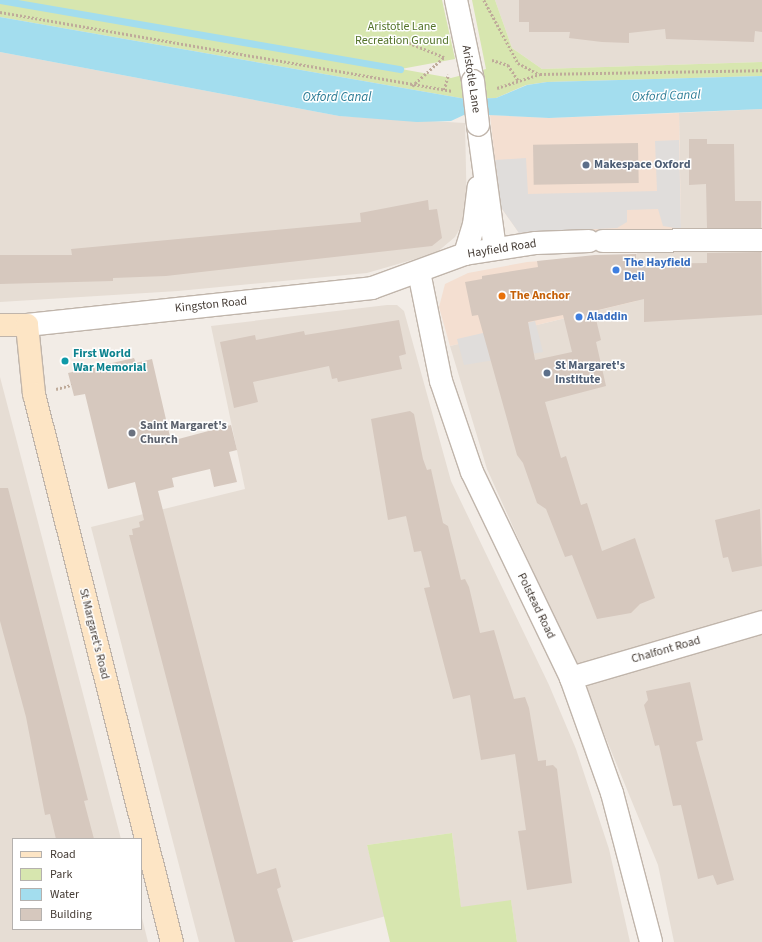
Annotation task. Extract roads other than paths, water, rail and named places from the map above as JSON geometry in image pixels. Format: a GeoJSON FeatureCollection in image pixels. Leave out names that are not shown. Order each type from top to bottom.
{"type":"FeatureCollection","features":[{"type":"Feature","properties":{"kind":"street","name":"Aristotle Lane"},"geometry":{"type":"LineString","coordinates":[[456,0],[473,81],[495,249]]}},
{"type":"Feature","properties":{"kind":"street","name":"Aristotle Lane"},"geometry":{"type":"LineString","coordinates":[[465,254],[474,225],[484,158]]}},
{"type":"Feature","properties":{"kind":"street","name":"Hayfield Road"},"geometry":{"type":"LineString","coordinates":[[419,272],[465,254],[495,249],[596,241],[762,240]]}},
{"type":"Feature","properties":{"kind":"street","name":"Polstead Road"},"geometry":{"type":"LineString","coordinates":[[419,272],[441,381],[472,472],[571,678],[612,794],[651,942]]}},
{"type":"Feature","properties":{"kind":"street","name":"Kingston Road"},"geometry":{"type":"LineString","coordinates":[[0,325],[27,325],[372,288],[419,272]]}},
{"type":"Feature","properties":{"kind":"street","name":"St Margaret's Road"},"geometry":{"type":"LineString","coordinates":[[27,325],[34,394],[172,942]]}},
{"type":"Feature","properties":{"kind":"street","name":"Chalfont Road"},"geometry":{"type":"LineString","coordinates":[[571,678],[762,622]]}},
{"type":"Feature","properties":{"kind":"water","name":"Oxford Canal"},"geometry":{"type":"Polygon","coordinates":[[[0,17],[466,99],[496,98],[527,85],[547,82],[762,76],[762,109],[549,118],[466,114],[451,121],[417,122],[339,116],[0,52],[0,17]]]}},
{"type":"Feature","properties":{"kind":"waterway"},"geometry":{"type":"LineString","coordinates":[[0,0],[400,69]]}},
{"type":"Feature","properties":{"kind":"place","name":"Makespace Oxford"},"geometry":{"type":"Point","coordinates":[586,165]}},
{"type":"Feature","properties":{"kind":"place","name":"The Hayfield Deli"},"geometry":{"type":"Point","coordinates":[616,270]}},
{"type":"Feature","properties":{"kind":"place","name":"The Anchor"},"geometry":{"type":"Point","coordinates":[502,296]}},
{"type":"Feature","properties":{"kind":"place","name":"Aladdin"},"geometry":{"type":"Point","coordinates":[579,317]}},
{"type":"Feature","properties":{"kind":"place","name":"First World War Memorial"},"geometry":{"type":"Point","coordinates":[65,361]}},
{"type":"Feature","properties":{"kind":"place","name":"St Margaret's Institute"},"geometry":{"type":"Point","coordinates":[547,373]}},
{"type":"Feature","properties":{"kind":"place","name":"Saint Margaret's Church"},"geometry":{"type":"Point","coordinates":[132,433]}},
{"type":"Feature","properties":{"kind":"park label","name":"Aristotle Lane Recreation Ground"},"geometry":{"type":"Point","coordinates":[402,34]}}]}
